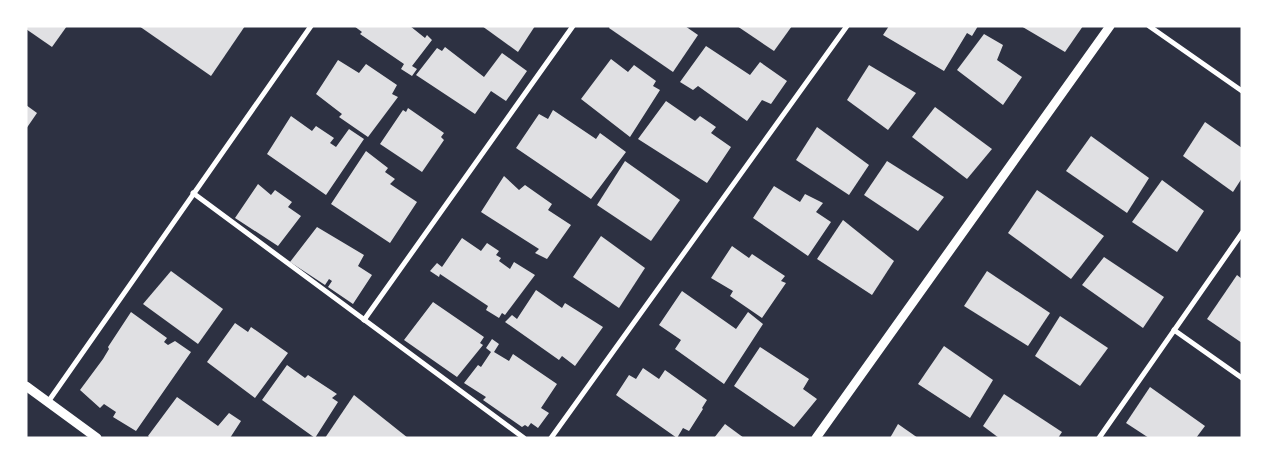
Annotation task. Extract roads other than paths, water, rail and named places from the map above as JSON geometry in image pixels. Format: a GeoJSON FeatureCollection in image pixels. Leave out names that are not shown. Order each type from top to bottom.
{"type":"FeatureCollection","features":[{"type":"Feature","properties":{"kind":"street"},"geometry":{"type":"LineString","coordinates":[[48,402],[311,26]]}},
{"type":"Feature","properties":{"kind":"street"},"geometry":{"type":"LineString","coordinates":[[364,320],[574,26]]}},
{"type":"Feature","properties":{"kind":"street"},"geometry":{"type":"LineString","coordinates":[[551,438],[847,26]]}},
{"type":"Feature","properties":{"kind":"street"},"geometry":{"type":"LineString","coordinates":[[816,438],[1110,26]]}},
{"type":"Feature","properties":{"kind":"street"},"geometry":{"type":"LineString","coordinates":[[1150,26],[1242,90]]}},
{"type":"Feature","properties":{"kind":"street"},"geometry":{"type":"LineString","coordinates":[[193,193],[524,438]]}},
{"type":"Feature","properties":{"kind":"street"},"geometry":{"type":"LineString","coordinates":[[1099,438],[1242,233]]}},
{"type":"Feature","properties":{"kind":"street"},"geometry":{"type":"LineString","coordinates":[[1174,330],[1242,378]]}},
{"type":"Feature","properties":{"kind":"street"},"geometry":{"type":"LineString","coordinates":[[26,386],[97,438]]}}]}
